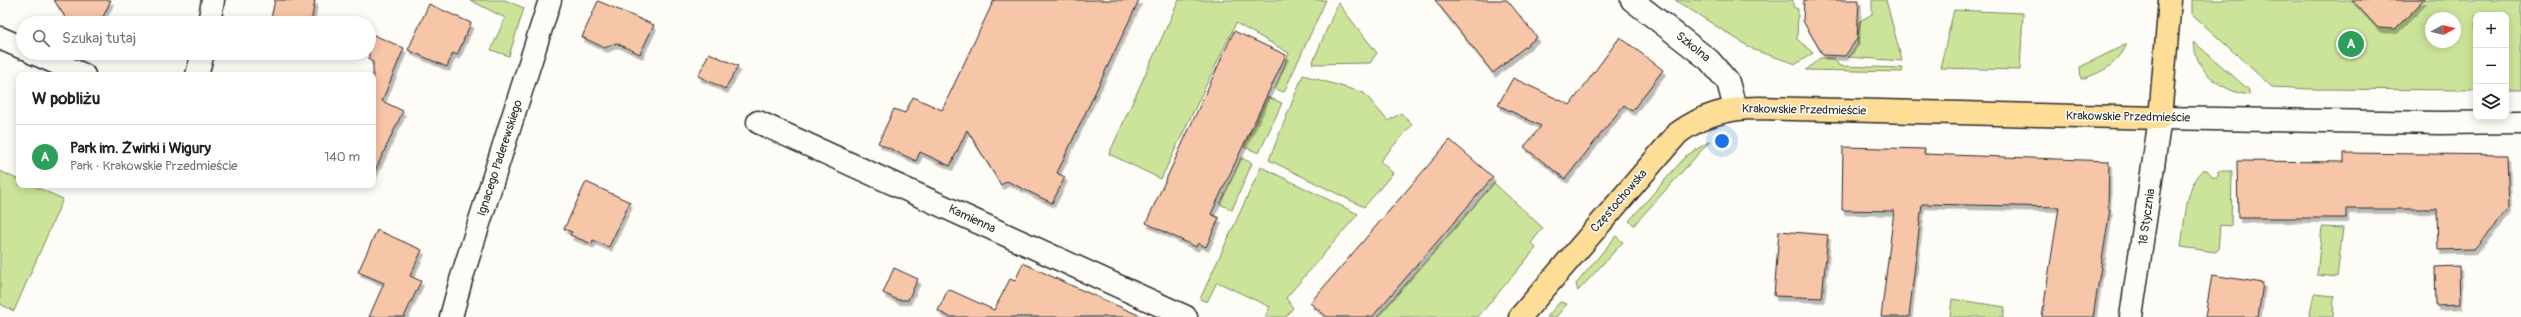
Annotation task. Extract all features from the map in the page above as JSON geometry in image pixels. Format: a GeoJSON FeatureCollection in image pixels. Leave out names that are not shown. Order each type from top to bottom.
{"type":"FeatureCollection","features":[{"type":"Feature","properties":{"kind":"main road"},"geometry":{"type":"LineString","coordinates":[[2160,118],[2170,0]]}},
{"type":"Feature","properties":{"kind":"main road","name":"Krakowskie Przedmieście"},"geometry":{"type":"LineString","coordinates":[[1735,108],[2160,118]]}},
{"type":"Feature","properties":{"kind":"main road","name":"Częstochowska"},"geometry":{"type":"LineString","coordinates":[[1520,317],[1678,133],[1705,117],[1735,108]]}},
{"type":"Feature","properties":{"kind":"street"},"geometry":{"type":"LineString","coordinates":[[210,16],[213,0]]}},
{"type":"Feature","properties":{"kind":"street","name":"Ignacego Paderewskiego"},"geometry":{"type":"LineString","coordinates":[[451,317],[461,280],[550,0]]}},
{"type":"Feature","properties":{"kind":"street","name":"Szkolna"},"geometry":{"type":"LineString","coordinates":[[1632,0],[1709,60],[1728,82],[1735,108]]}},
{"type":"Feature","properties":{"kind":"street"},"geometry":{"type":"LineString","coordinates":[[0,38],[16,45]]}},
{"type":"Feature","properties":{"kind":"street"},"geometry":{"type":"LineString","coordinates":[[50,60],[77,72]]}},
{"type":"Feature","properties":{"kind":"street"},"geometry":{"type":"LineString","coordinates":[[198,72],[200,60]]}},
{"type":"Feature","properties":{"kind":"street","name":"Krakowskie Przedmieście"},"geometry":{"type":"LineString","coordinates":[[2160,118],[2440,123],[2521,122]]}},
{"type":"Feature","properties":{"kind":"street","name":"18 Stycznia"},"geometry":{"type":"LineString","coordinates":[[2131,317],[2160,118]]}},
{"type":"Feature","properties":{"kind":"street","name":"Kamienna"},"geometry":{"type":"LineString","coordinates":[[758,122],[1186,317]]}},
{"type":"Feature","properties":{"kind":"green space"},"geometry":{"type":"Polygon","coordinates":[[[470,0],[505,0],[524,8],[509,56],[491,50],[505,18],[470,0]]]}},
{"type":"Feature","properties":{"kind":"green space"},"geometry":{"type":"Polygon","coordinates":[[[1179,0],[1326,0],[1284,92],[1275,89],[1289,53],[1236,23],[1161,179],[1109,154],[1179,0]]]}},
{"type":"Feature","properties":{"kind":"green space"},"geometry":{"type":"Polygon","coordinates":[[[1675,0],[1793,0],[1793,7],[1798,9],[1797,39],[1813,53],[1796,64],[1754,50],[1675,0]]]}},
{"type":"Feature","properties":{"kind":"green space"},"geometry":{"type":"Polygon","coordinates":[[[1872,0],[1886,0],[1902,61],[1848,57],[1857,46],[1860,21],[1872,14],[1872,0]]]}},
{"type":"Feature","properties":{"kind":"green space"},"geometry":{"type":"Polygon","coordinates":[[[2192,0],[2521,0],[2521,90],[2509,90],[2509,12],[2473,12],[2473,90],[2310,89],[2272,87],[2192,14],[2192,0]]]}},
{"type":"Feature","properties":{"kind":"green space"},"geometry":{"type":"Polygon","coordinates":[[[1338,3],[1377,53],[1370,63],[1312,64],[1338,3]]]}},
{"type":"Feature","properties":{"kind":"green space"},"geometry":{"type":"Polygon","coordinates":[[[1954,10],[2023,13],[2020,70],[1940,68],[1954,10]]]}},
{"type":"Feature","properties":{"kind":"green space"},"geometry":{"type":"Polygon","coordinates":[[[2194,42],[2249,90],[2249,95],[2229,89],[2212,78],[2199,62],[2194,42]]]}},
{"type":"Feature","properties":{"kind":"green space"},"geometry":{"type":"Polygon","coordinates":[[[2127,44],[2119,57],[2108,67],[2096,74],[2081,79],[2080,67],[2127,44]]]}},
{"type":"Feature","properties":{"kind":"green space"},"geometry":{"type":"Polygon","coordinates":[[[1820,58],[1834,58],[1839,66],[1903,68],[1902,72],[1806,70],[1820,58]]]}},
{"type":"Feature","properties":{"kind":"green space"},"geometry":{"type":"Polygon","coordinates":[[[1303,75],[1364,93],[1388,121],[1401,113],[1412,125],[1380,161],[1393,173],[1364,207],[1269,160],[1303,75]]]}},
{"type":"Feature","properties":{"kind":"green space"},"geometry":{"type":"Polygon","coordinates":[[[1268,97],[1282,103],[1259,153],[1244,147],[1268,97]]]}},
{"type":"Feature","properties":{"kind":"green space"},"geometry":{"type":"Polygon","coordinates":[[[1710,141],[1634,225],[1629,221],[1686,156],[1710,141]]]}},
{"type":"Feature","properties":{"kind":"green space"},"geometry":{"type":"Polygon","coordinates":[[[1241,158],[1252,163],[1232,210],[1220,204],[1241,158]]]}},
{"type":"Feature","properties":{"kind":"green space"},"geometry":{"type":"Polygon","coordinates":[[[1261,167],[1358,214],[1286,298],[1293,308],[1286,317],[1265,317],[1270,307],[1217,282],[1207,302],[1200,299],[1261,167]]]}},
{"type":"Feature","properties":{"kind":"green space"},"geometry":{"type":"Polygon","coordinates":[[[2203,170],[2207,170],[2213,177],[2218,177],[2218,171],[2232,171],[2231,226],[2220,225],[2218,250],[2215,252],[2181,247],[2189,194],[2197,176],[2203,170]]]}},
{"type":"Feature","properties":{"kind":"green space"},"geometry":{"type":"Polygon","coordinates":[[[0,171],[16,179],[16,188],[38,188],[63,199],[14,311],[0,304],[0,171]]]}},
{"type":"Feature","properties":{"kind":"green space"},"geometry":{"type":"Polygon","coordinates":[[[1494,183],[1543,228],[1531,243],[1536,248],[1478,317],[1377,317],[1494,183]]]}},
{"type":"Feature","properties":{"kind":"green space"},"geometry":{"type":"Polygon","coordinates":[[[2322,227],[2343,228],[2337,277],[2317,275],[2322,227]]]}},
{"type":"Feature","properties":{"kind":"green space"},"geometry":{"type":"Polygon","coordinates":[[[1616,236],[1623,242],[1578,291],[1576,284],[1616,236]]]}},
{"type":"Feature","properties":{"kind":"green space"},"geometry":{"type":"Polygon","coordinates":[[[2314,294],[2334,296],[2333,317],[2309,317],[2314,294]]]}},
{"type":"Feature","properties":{"kind":"green space"},"geometry":{"type":"Polygon","coordinates":[[[1952,299],[2005,307],[2003,317],[1950,317],[1952,299]]]}},
{"type":"Feature","properties":{"kind":"green space"},"geometry":{"type":"Polygon","coordinates":[[[1560,302],[1567,304],[1556,317],[1547,317],[1560,302]]]}},
{"type":"Feature","properties":{"kind":"building"},"geometry":{"type":"Polygon","coordinates":[[[54,0],[111,0],[103,16],[64,16],[54,0]]]}},
{"type":"Feature","properties":{"kind":"building"},"geometry":{"type":"Polygon","coordinates":[[[275,0],[315,0],[312,16],[272,16],[275,0]]]}},
{"type":"Feature","properties":{"kind":"building"},"geometry":{"type":"Polygon","coordinates":[[[994,0],[1139,0],[1057,173],[1065,177],[1052,203],[1007,181],[1001,185],[967,130],[950,166],[920,152],[916,161],[878,143],[894,109],[905,113],[913,97],[942,110],[994,0]]]}},
{"type":"Feature","properties":{"kind":"building"},"geometry":{"type":"Polygon","coordinates":[[[1435,0],[1507,0],[1537,37],[1493,73],[1435,0]]]}},
{"type":"Feature","properties":{"kind":"building"},"geometry":{"type":"Polygon","coordinates":[[[1804,0],[1859,0],[1857,39],[1845,56],[1823,55],[1803,21],[1804,0]]]}},
{"type":"Feature","properties":{"kind":"building"},"geometry":{"type":"Polygon","coordinates":[[[2352,0],[2424,0],[2395,29],[2378,28],[2352,0]]]}},
{"type":"Feature","properties":{"kind":"building"},"geometry":{"type":"Polygon","coordinates":[[[598,1],[654,25],[640,54],[616,43],[605,48],[582,37],[598,1]]]}},
{"type":"Feature","properties":{"kind":"building"},"geometry":{"type":"Polygon","coordinates":[[[429,4],[471,23],[457,55],[453,53],[447,67],[408,50],[429,4]]]}},
{"type":"Feature","properties":{"kind":"building"},"geometry":{"type":"Polygon","coordinates":[[[1234,31],[1286,55],[1211,214],[1219,218],[1206,247],[1198,243],[1196,247],[1146,223],[1234,31]]]}},
{"type":"Feature","properties":{"kind":"building"},"geometry":{"type":"Polygon","coordinates":[[[376,36],[404,48],[382,101],[403,111],[376,169],[376,72],[373,72],[373,62],[369,60],[376,60],[376,36]]]}},
{"type":"Feature","properties":{"kind":"building"},"geometry":{"type":"Polygon","coordinates":[[[1620,37],[1663,70],[1632,111],[1624,105],[1565,179],[1524,147],[1541,126],[1498,105],[1513,78],[1570,105],[1620,37]]]}},
{"type":"Feature","properties":{"kind":"building"},"geometry":{"type":"Polygon","coordinates":[[[709,53],[738,66],[725,89],[698,76],[709,53]]]}},
{"type":"Feature","properties":{"kind":"building"},"geometry":{"type":"Polygon","coordinates":[[[1450,140],[1493,177],[1372,317],[1327,317],[1310,303],[1450,140]]]}},
{"type":"Feature","properties":{"kind":"building"},"geometry":{"type":"Polygon","coordinates":[[[1843,147],[1925,149],[1924,154],[2109,161],[2108,209],[2110,209],[2093,317],[2042,317],[2059,207],[1922,204],[1909,317],[1881,317],[1894,211],[1842,210],[1843,147]]]}},
{"type":"Feature","properties":{"kind":"building"},"geometry":{"type":"Polygon","coordinates":[[[2344,153],[2507,155],[2509,209],[2474,249],[2438,250],[2437,209],[2346,209],[2346,218],[2238,218],[2237,161],[2344,162],[2344,153]]]}},
{"type":"Feature","properties":{"kind":"building"},"geometry":{"type":"Polygon","coordinates":[[[586,182],[630,202],[609,247],[593,240],[592,244],[570,235],[572,232],[564,229],[586,182]]]}},
{"type":"Feature","properties":{"kind":"building"},"geometry":{"type":"Polygon","coordinates":[[[377,230],[422,250],[410,276],[421,281],[404,317],[369,317],[384,283],[358,272],[377,230]]]}},
{"type":"Feature","properties":{"kind":"building"},"geometry":{"type":"Polygon","coordinates":[[[1779,231],[1828,235],[1822,298],[1774,296],[1779,231]]]}},
{"type":"Feature","properties":{"kind":"building"},"geometry":{"type":"Polygon","coordinates":[[[1023,263],[1143,317],[950,317],[938,311],[948,289],[994,310],[1010,279],[1015,281],[1023,263]]]}},
{"type":"Feature","properties":{"kind":"building"},"geometry":{"type":"Polygon","coordinates":[[[2459,266],[2460,305],[2436,306],[2435,267],[2459,266]]]}},
{"type":"Feature","properties":{"kind":"building"},"geometry":{"type":"Polygon","coordinates":[[[894,268],[918,279],[908,300],[898,300],[883,293],[894,268]]]}},
{"type":"Feature","properties":{"kind":"building"},"geometry":{"type":"Polygon","coordinates":[[[2212,275],[2263,283],[2258,317],[2205,317],[2212,275]]]}},
{"type":"Feature","properties":{"kind":"place","name":"Park im. Żwirki i Wigury"},"geometry":{"type":"Point","coordinates":[2351,44]}}]}
